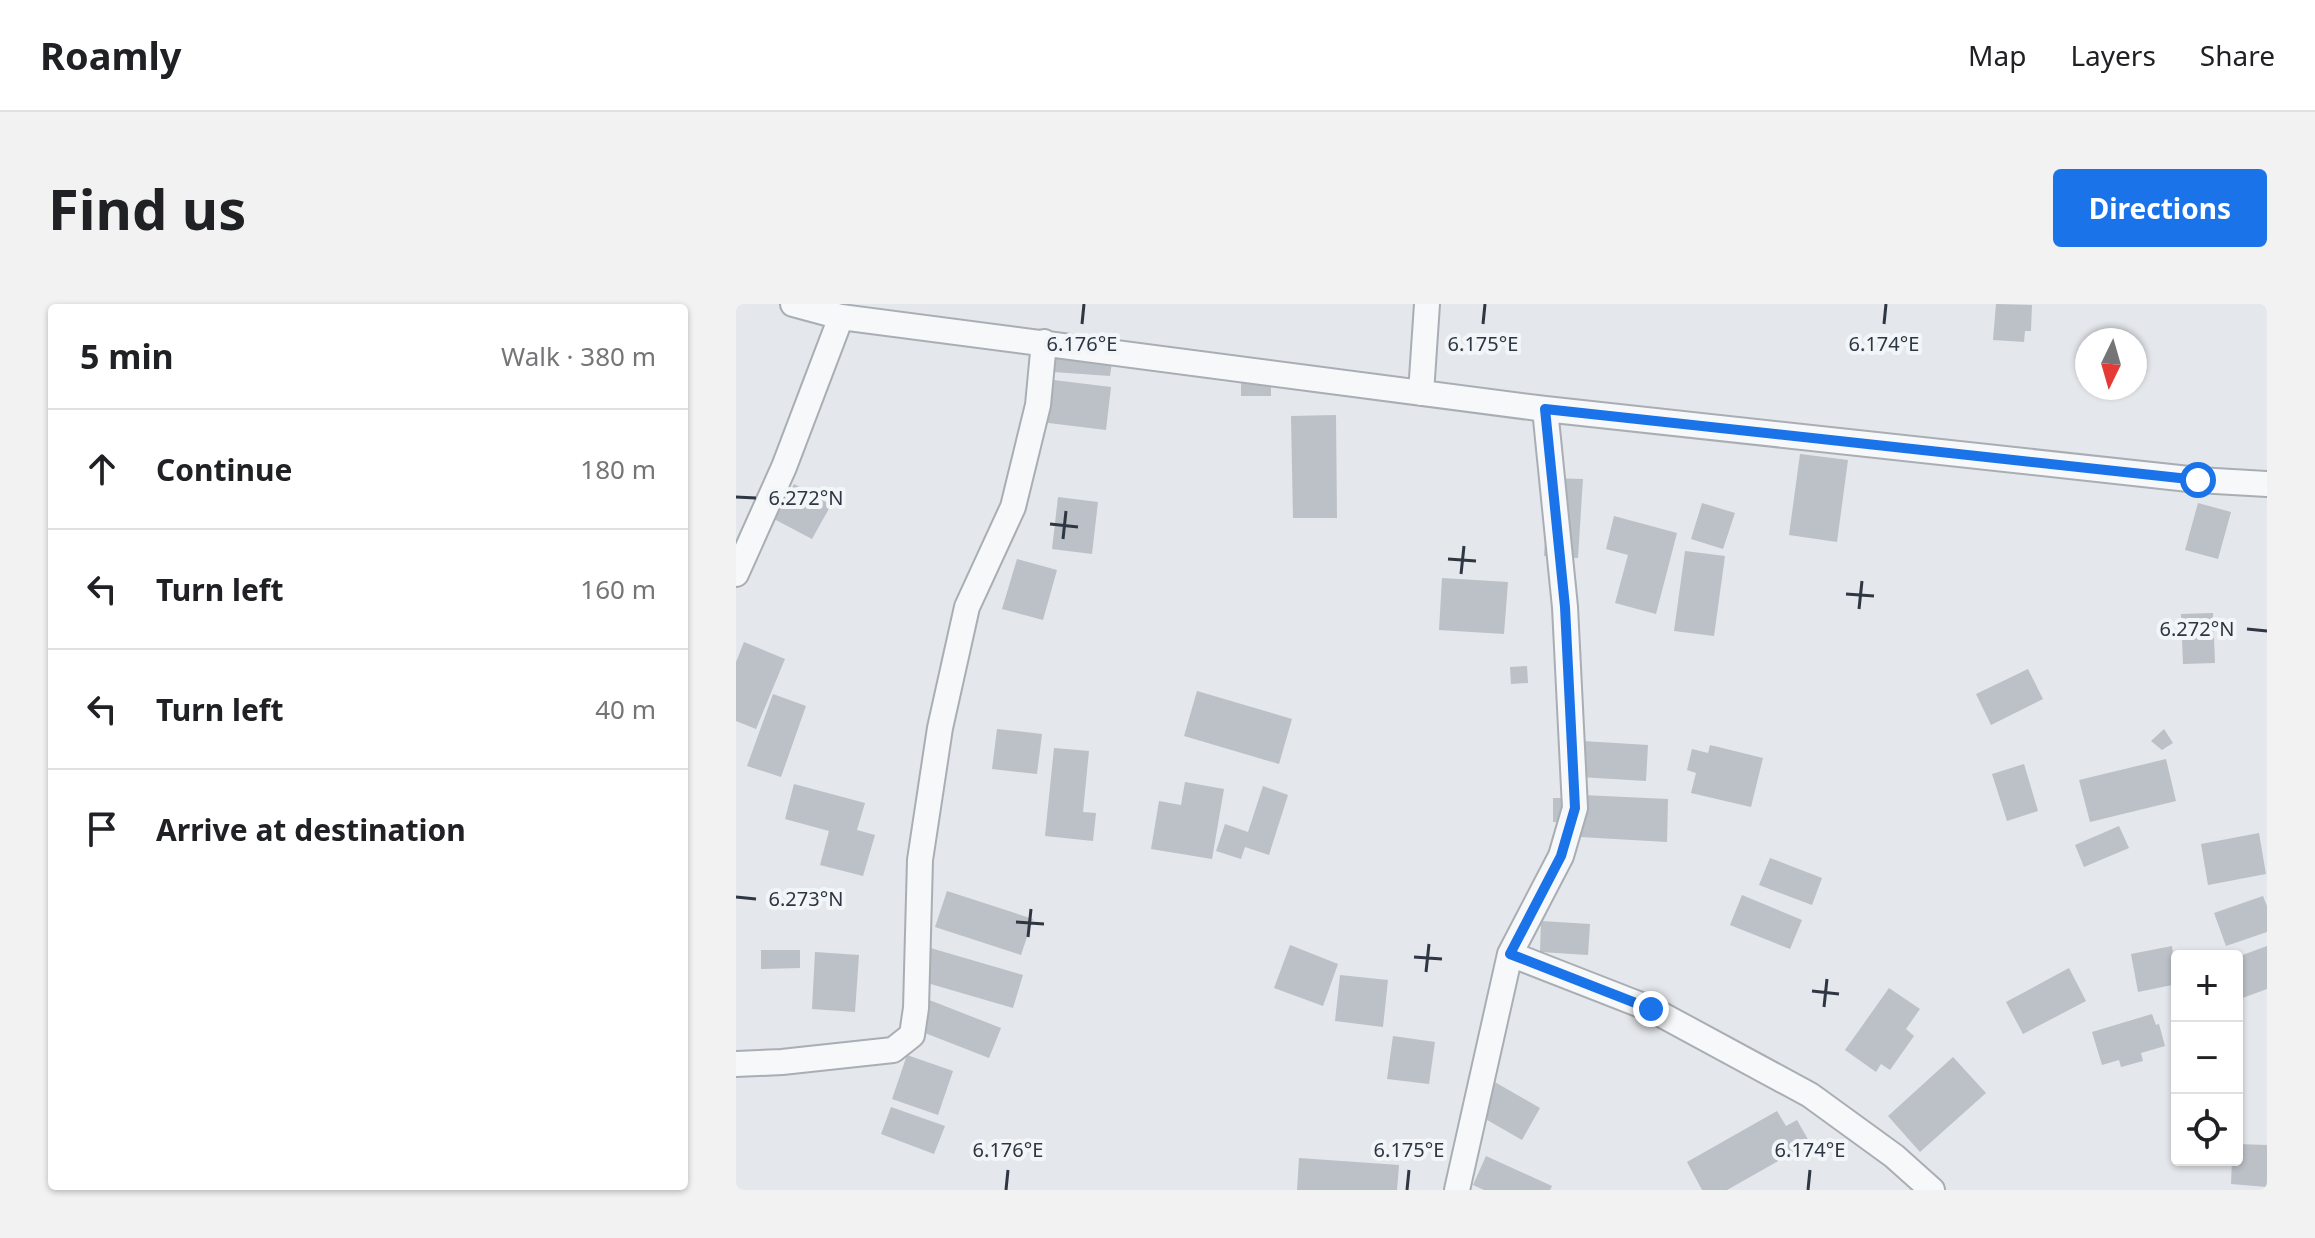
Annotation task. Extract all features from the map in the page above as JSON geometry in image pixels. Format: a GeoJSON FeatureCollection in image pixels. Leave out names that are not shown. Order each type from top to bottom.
{"type":"FeatureCollection","features":[{"type":"Feature","properties":{"kind":"street"},"geometry":{"type":"LineString","coordinates":[[793,304],[841,317],[1545,409],[2183,478],[2267,484]]}},
{"type":"Feature","properties":{"kind":"street"},"geometry":{"type":"LineString","coordinates":[[1421,393],[1427,304]]}},
{"type":"Feature","properties":{"kind":"street"},"geometry":{"type":"LineString","coordinates":[[736,574],[784,467],[841,317]]}},
{"type":"Feature","properties":{"kind":"street"},"geometry":{"type":"LineString","coordinates":[[736,1064],[893,1050],[912,1035],[916,1008],[920,860],[940,728],[967,607],[1013,507],[1038,405],[1044,342]]}},
{"type":"Feature","properties":{"kind":"street"},"geometry":{"type":"LineString","coordinates":[[1457,1190],[1510,954],[1561,856],[1575,808],[1565,607],[1545,409]]}},
{"type":"Feature","properties":{"kind":"street"},"geometry":{"type":"LineString","coordinates":[[1510,954],[1651,1009],[1810,1095],[1894,1156],[1932,1190]]}},
{"type":"Feature","properties":{"kind":"building"},"geometry":{"type":"Polygon","coordinates":[[[1996,304],[2032,305],[2031,331],[2025,331],[2024,342],[1993,340],[1996,304]]]}},
{"type":"Feature","properties":{"kind":"building"},"geometry":{"type":"Polygon","coordinates":[[[1054,358],[1112,362],[1110,376],[1053,372],[1054,358]]]}},
{"type":"Feature","properties":{"kind":"building"},"geometry":{"type":"Polygon","coordinates":[[[1029,377],[1111,387],[1106,430],[1024,420],[1029,377]]]}},
{"type":"Feature","properties":{"kind":"building"},"geometry":{"type":"Polygon","coordinates":[[[1241,381],[1271,381],[1271,396],[1241,396],[1241,381]]]}},
{"type":"Feature","properties":{"kind":"building"},"geometry":{"type":"Polygon","coordinates":[[[1336,415],[1337,518],[1293,518],[1291,416],[1336,415]]]}},
{"type":"Feature","properties":{"kind":"building"},"geometry":{"type":"Polygon","coordinates":[[[1800,454],[1848,460],[1837,542],[1789,535],[1800,454]]]}},
{"type":"Feature","properties":{"kind":"building"},"geometry":{"type":"Polygon","coordinates":[[[1549,478],[1583,479],[1578,558],[1544,556],[1549,478]]]}},
{"type":"Feature","properties":{"kind":"building"},"geometry":{"type":"Polygon","coordinates":[[[794,484],[831,505],[812,539],[774,519],[794,484]]]}},
{"type":"Feature","properties":{"kind":"building"},"geometry":{"type":"Polygon","coordinates":[[[1058,497],[1098,502],[1092,554],[1052,549],[1058,497]]]}},
{"type":"Feature","properties":{"kind":"building"},"geometry":{"type":"Polygon","coordinates":[[[1702,503],[1735,513],[1723,549],[1691,539],[1702,503]]]}},
{"type":"Feature","properties":{"kind":"building"},"geometry":{"type":"Polygon","coordinates":[[[2198,503],[2231,512],[2218,559],[2185,550],[2198,503]]]}},
{"type":"Feature","properties":{"kind":"building"},"geometry":{"type":"Polygon","coordinates":[[[1614,516],[1677,533],[1656,614],[1615,603],[1628,555],[1606,549],[1614,516]]]}},
{"type":"Feature","properties":{"kind":"building"},"geometry":{"type":"Polygon","coordinates":[[[1685,551],[1725,556],[1714,636],[1674,631],[1685,551]]]}},
{"type":"Feature","properties":{"kind":"building"},"geometry":{"type":"Polygon","coordinates":[[[1017,559],[1057,570],[1043,620],[1002,609],[1017,559]]]}},
{"type":"Feature","properties":{"kind":"building"},"geometry":{"type":"Polygon","coordinates":[[[1442,578],[1508,582],[1504,634],[1439,630],[1442,578]]]}},
{"type":"Feature","properties":{"kind":"building"},"geometry":{"type":"Polygon","coordinates":[[[2213,613],[2215,663],[2183,664],[2181,614],[2213,613]]]}},
{"type":"Feature","properties":{"kind":"building"},"geometry":{"type":"Polygon","coordinates":[[[744,642],[785,659],[756,729],[736,721],[736,662],[744,642]]]}},
{"type":"Feature","properties":{"kind":"building"},"geometry":{"type":"Polygon","coordinates":[[[1527,666],[1528,683],[1511,684],[1510,667],[1527,666]]]}},
{"type":"Feature","properties":{"kind":"building"},"geometry":{"type":"Polygon","coordinates":[[[2028,669],[2043,699],[1991,725],[1976,694],[2028,669]]]}},
{"type":"Feature","properties":{"kind":"building"},"geometry":{"type":"Polygon","coordinates":[[[1197,691],[1292,719],[1279,764],[1184,736],[1197,691]]]}},
{"type":"Feature","properties":{"kind":"building"},"geometry":{"type":"Polygon","coordinates":[[[773,694],[806,706],[781,777],[747,766],[773,694]]]}},
{"type":"Feature","properties":{"kind":"building"},"geometry":{"type":"Polygon","coordinates":[[[997,729],[1042,734],[1037,774],[992,769],[997,729]]]}},
{"type":"Feature","properties":{"kind":"building"},"geometry":{"type":"Polygon","coordinates":[[[2164,729],[2173,743],[2162,750],[2151,741],[2164,729]]]}},
{"type":"Feature","properties":{"kind":"building"},"geometry":{"type":"Polygon","coordinates":[[[1566,740],[1648,745],[1646,781],[1563,776],[1566,740]]]}},
{"type":"Feature","properties":{"kind":"building"},"geometry":{"type":"Polygon","coordinates":[[[1710,745],[1763,758],[1751,807],[1691,793],[1696,773],[1687,770],[1692,749],[1708,753],[1710,745]]]}},
{"type":"Feature","properties":{"kind":"building"},"geometry":{"type":"Polygon","coordinates":[[[1054,748],[1089,751],[1083,812],[1096,813],[1093,841],[1045,836],[1054,748]]]}},
{"type":"Feature","properties":{"kind":"building"},"geometry":{"type":"Polygon","coordinates":[[[2166,759],[2176,801],[2090,822],[2079,780],[2166,759]]]}},
{"type":"Feature","properties":{"kind":"building"},"geometry":{"type":"Polygon","coordinates":[[[2024,764],[2038,811],[2007,821],[1992,774],[2024,764]]]}},
{"type":"Feature","properties":{"kind":"building"},"geometry":{"type":"Polygon","coordinates":[[[1185,782],[1224,789],[1212,859],[1151,849],[1159,801],[1181,805],[1185,782]]]}},
{"type":"Feature","properties":{"kind":"building"},"geometry":{"type":"Polygon","coordinates":[[[794,784],[865,803],[857,830],[875,835],[863,876],[820,865],[829,831],[785,819],[794,784]]]}},
{"type":"Feature","properties":{"kind":"building"},"geometry":{"type":"Polygon","coordinates":[[[1263,786],[1288,795],[1269,855],[1245,847],[1241,859],[1216,851],[1225,824],[1248,832],[1263,786]]]}},
{"type":"Feature","properties":{"kind":"building"},"geometry":{"type":"Polygon","coordinates":[[[1582,795],[1668,799],[1667,842],[1580,837],[1582,795]]]}},
{"type":"Feature","properties":{"kind":"building"},"geometry":{"type":"Polygon","coordinates":[[[1553,798],[1573,798],[1573,823],[1553,822],[1553,798]]]}},
{"type":"Feature","properties":{"kind":"building"},"geometry":{"type":"Polygon","coordinates":[[[2119,826],[2129,848],[2084,867],[2075,845],[2119,826]]]}},
{"type":"Feature","properties":{"kind":"building"},"geometry":{"type":"Polygon","coordinates":[[[2259,833],[2266,874],[2208,885],[2201,844],[2259,833]]]}},
{"type":"Feature","properties":{"kind":"building"},"geometry":{"type":"Polygon","coordinates":[[[1770,858],[1822,878],[1812,905],[1759,885],[1770,858]]]}},
{"type":"Feature","properties":{"kind":"building"},"geometry":{"type":"Polygon","coordinates":[[[947,891],[1033,919],[1021,955],[935,927],[947,891]]]}},
{"type":"Feature","properties":{"kind":"building"},"geometry":{"type":"Polygon","coordinates":[[[1742,895],[1802,920],[1790,949],[1730,925],[1742,895]]]}},
{"type":"Feature","properties":{"kind":"building"},"geometry":{"type":"Polygon","coordinates":[[[2263,896],[2267,906],[2267,932],[2226,946],[2214,913],[2263,896]]]}},
{"type":"Feature","properties":{"kind":"building"},"geometry":{"type":"Polygon","coordinates":[[[1541,921],[1590,924],[1588,955],[1540,952],[1541,921]]]}},
{"type":"Feature","properties":{"kind":"building"},"geometry":{"type":"Polygon","coordinates":[[[1290,945],[1338,964],[1323,1006],[1274,988],[1290,945]]]}},
{"type":"Feature","properties":{"kind":"building"},"geometry":{"type":"Polygon","coordinates":[[[2172,946],[2171,985],[2138,992],[2131,954],[2172,946]]]}},
{"type":"Feature","properties":{"kind":"building"},"geometry":{"type":"Polygon","coordinates":[[[2267,946],[2267,989],[2243,998],[2243,955],[2267,946]]]}},
{"type":"Feature","properties":{"kind":"building"},"geometry":{"type":"Polygon","coordinates":[[[927,947],[1023,975],[1013,1008],[917,980],[927,947]]]}},
{"type":"Feature","properties":{"kind":"building"},"geometry":{"type":"Polygon","coordinates":[[[761,950],[800,950],[800,968],[761,969],[761,950]]]}},
{"type":"Feature","properties":{"kind":"building"},"geometry":{"type":"Polygon","coordinates":[[[815,952],[859,955],[855,1012],[812,1009],[815,952]]]}},
{"type":"Feature","properties":{"kind":"building"},"geometry":{"type":"Polygon","coordinates":[[[2069,968],[2086,1001],[2023,1034],[2006,1002],[2069,968]]]}},
{"type":"Feature","properties":{"kind":"building"},"geometry":{"type":"Polygon","coordinates":[[[1340,975],[1388,980],[1383,1027],[1335,1021],[1340,975]]]}},
{"type":"Feature","properties":{"kind":"building"},"geometry":{"type":"Polygon","coordinates":[[[1889,988],[1920,1009],[1906,1029],[1914,1036],[1890,1070],[1881,1064],[1876,1072],[1845,1050],[1889,988]]]}},
{"type":"Feature","properties":{"kind":"building"},"geometry":{"type":"Polygon","coordinates":[[[919,996],[1001,1028],[989,1058],[907,1026],[919,996]]]}},
{"type":"Feature","properties":{"kind":"building"},"geometry":{"type":"Polygon","coordinates":[[[2152,1014],[2156,1025],[2159,1024],[2165,1046],[2141,1053],[2143,1061],[2121,1067],[2119,1060],[2102,1065],[2092,1032],[2152,1014]]]}},
{"type":"Feature","properties":{"kind":"building"},"geometry":{"type":"Polygon","coordinates":[[[1393,1036],[1435,1042],[1429,1084],[1387,1079],[1393,1036]]]}},
{"type":"Feature","properties":{"kind":"building"},"geometry":{"type":"Polygon","coordinates":[[[907,1055],[953,1071],[938,1115],[892,1099],[907,1055]]]}},
{"type":"Feature","properties":{"kind":"building"},"geometry":{"type":"Polygon","coordinates":[[[1953,1057],[1986,1093],[1920,1152],[1888,1116],[1953,1057]]]}},
{"type":"Feature","properties":{"kind":"building"},"geometry":{"type":"Polygon","coordinates":[[[1493,1081],[1540,1108],[1522,1140],[1475,1113],[1493,1081]]]}},
{"type":"Feature","properties":{"kind":"building"},"geometry":{"type":"Polygon","coordinates":[[[891,1107],[945,1126],[934,1154],[881,1134],[891,1107]]]}},
{"type":"Feature","properties":{"kind":"building"},"geometry":{"type":"Polygon","coordinates":[[[1777,1111],[1786,1126],[1797,1120],[1810,1143],[1727,1190],[1702,1190],[1687,1162],[1777,1111]]]}},
{"type":"Feature","properties":{"kind":"building"},"geometry":{"type":"Polygon","coordinates":[[[2243,1144],[2267,1145],[2267,1187],[2231,1184],[2232,1166],[2243,1166],[2243,1144]]]}},
{"type":"Feature","properties":{"kind":"building"},"geometry":{"type":"Polygon","coordinates":[[[1486,1156],[1552,1186],[1550,1190],[1484,1190],[1473,1185],[1486,1156]]]}},
{"type":"Feature","properties":{"kind":"building"},"geometry":{"type":"Polygon","coordinates":[[[1299,1158],[1399,1165],[1397,1190],[1297,1190],[1299,1158]]]}},
{"type":"Feature","properties":{"kind":"route"},"geometry":{"type":"LineString","coordinates":[[1651,1009],[1510,954],[1561,856],[1575,808],[1565,607],[1545,409],[2198,480]]}}]}
